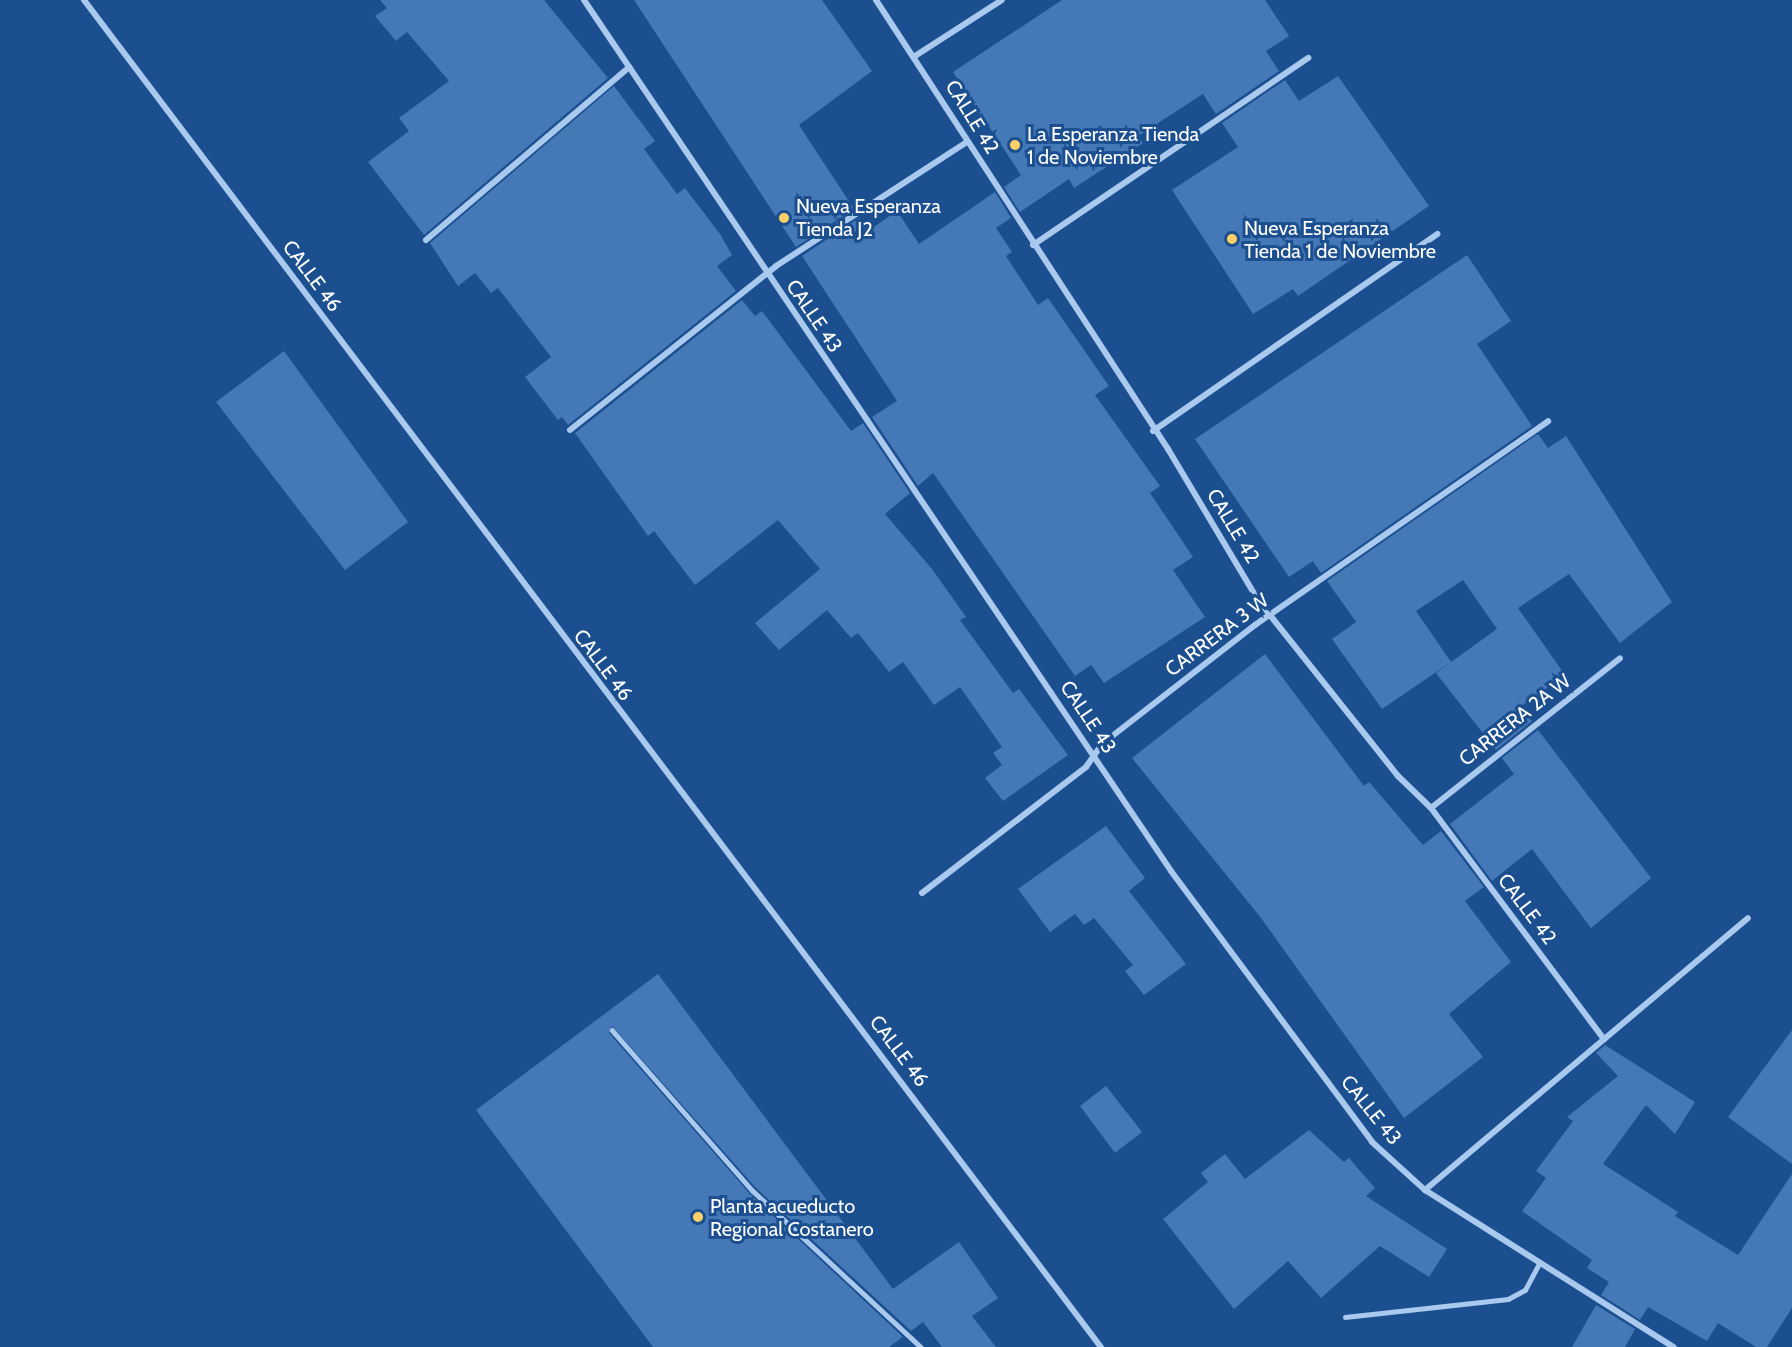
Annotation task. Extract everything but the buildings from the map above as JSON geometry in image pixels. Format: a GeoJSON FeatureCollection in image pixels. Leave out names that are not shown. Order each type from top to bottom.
{"type":"FeatureCollection","features":[{"type":"Feature","properties":{"kind":"street","name":"CALLE 46"},"geometry":{"type":"LineString","coordinates":[[84,0],[1101,1347]]}},
{"type":"Feature","properties":{"kind":"street","name":"CALLE 43"},"geometry":{"type":"LineString","coordinates":[[584,0],[767,275],[1171,871],[1372,1142],[1425,1190],[1673,1347]]}},
{"type":"Feature","properties":{"kind":"street","name":"CALLE 42"},"geometry":{"type":"LineString","coordinates":[[876,0],[915,56],[967,142],[1270,615],[1398,776],[1431,808],[1604,1039]]}},
{"type":"Feature","properties":{"kind":"street"},"geometry":{"type":"LineString","coordinates":[[915,56],[1002,0]]}},
{"type":"Feature","properties":{"kind":"street"},"geometry":{"type":"LineString","coordinates":[[1033,245],[1308,58]]}},
{"type":"Feature","properties":{"kind":"street"},"geometry":{"type":"LineString","coordinates":[[426,240],[629,67]]}},
{"type":"Feature","properties":{"kind":"street"},"geometry":{"type":"LineString","coordinates":[[570,430],[767,275],[967,142]]}},
{"type":"Feature","properties":{"kind":"street"},"geometry":{"type":"LineString","coordinates":[[1153,431],[1438,234]]}},
{"type":"Feature","properties":{"kind":"street","name":"CARRERA 3 W"},"geometry":{"type":"LineString","coordinates":[[922,893],[1094,756],[1102,744],[1270,615],[1548,422]]}},
{"type":"Feature","properties":{"kind":"street","name":"CARRERA 2A W"},"geometry":{"type":"LineString","coordinates":[[1431,808],[1620,658]]}},
{"type":"Feature","properties":{"kind":"street"},"geometry":{"type":"LineString","coordinates":[[1425,1190],[1748,918]]}},
{"type":"Feature","properties":{"kind":"lane"},"geometry":{"type":"LineString","coordinates":[[612,1030],[753,1191],[921,1347]]}},
{"type":"Feature","properties":{"kind":"lane"},"geometry":{"type":"LineString","coordinates":[[1345,1317],[1508,1299],[1525,1290],[1539,1264]]}},
{"type":"Feature","properties":{"kind":"place","name":"La Esperanza Tienda 1 de Noviembre"},"geometry":{"type":"Point","coordinates":[1015,145]}},
{"type":"Feature","properties":{"kind":"place","name":"Nueva Esperanza Tienda J2"},"geometry":{"type":"Point","coordinates":[784,218]}},
{"type":"Feature","properties":{"kind":"place","name":"Nueva Esperanza Tienda 1 de Noviembre"},"geometry":{"type":"Point","coordinates":[1232,239]}},
{"type":"Feature","properties":{"kind":"place","name":"Planta acueducto Regional Costanero"},"geometry":{"type":"Point","coordinates":[698,1217]}}]}
